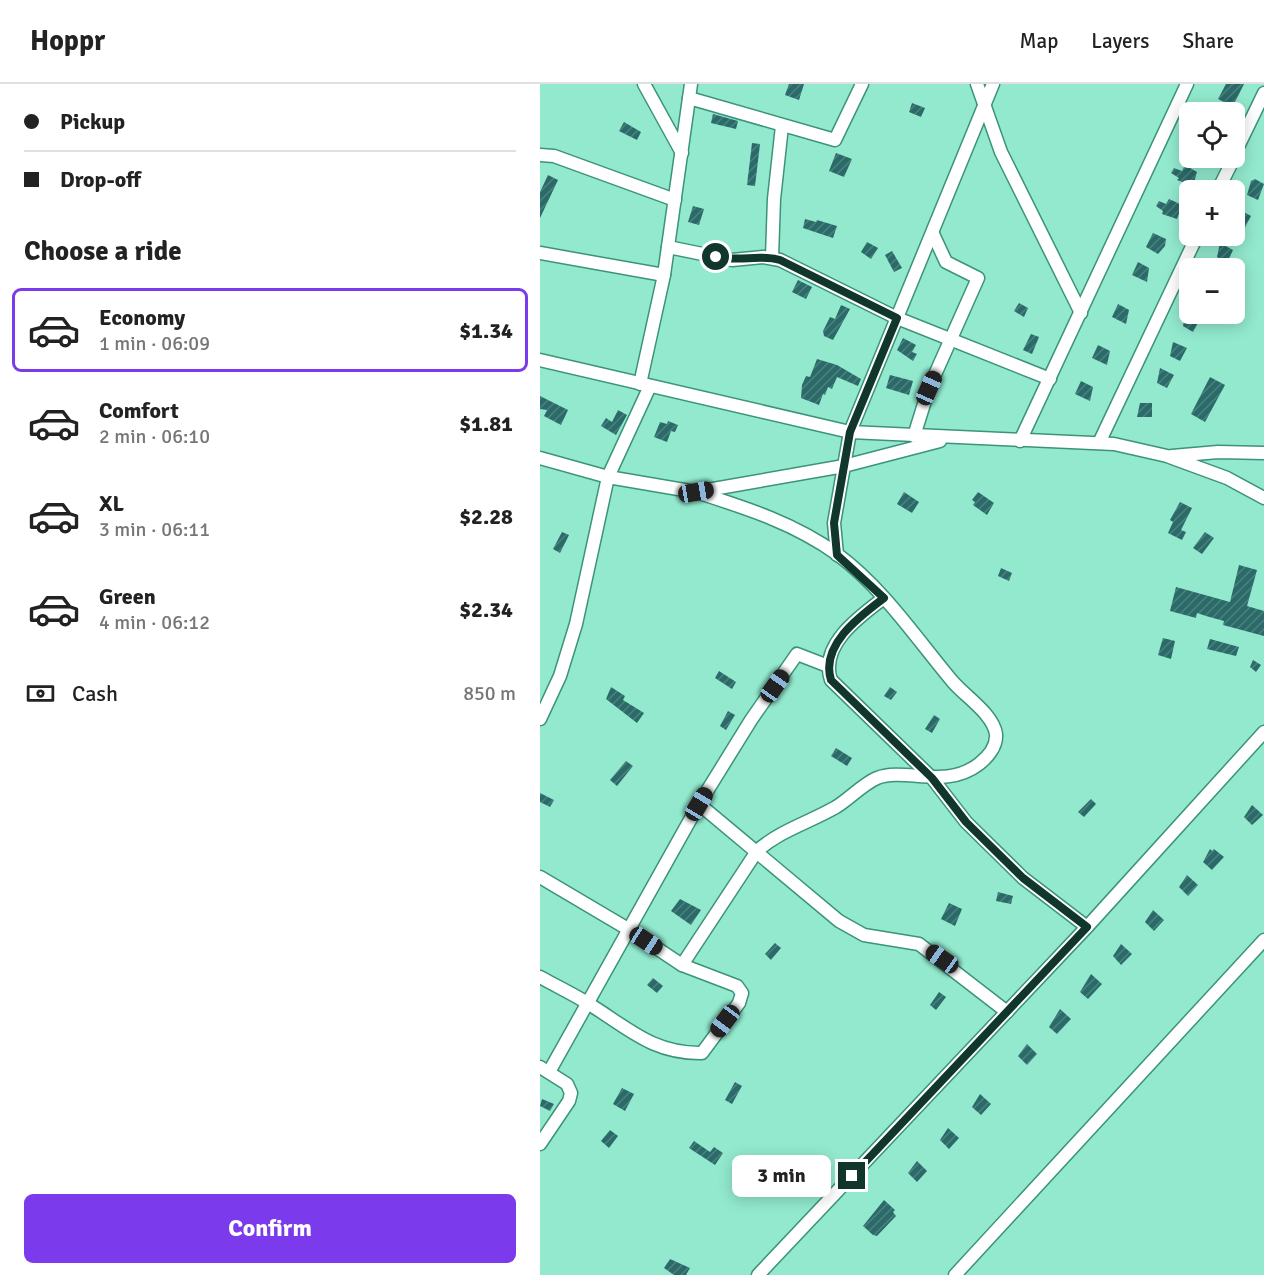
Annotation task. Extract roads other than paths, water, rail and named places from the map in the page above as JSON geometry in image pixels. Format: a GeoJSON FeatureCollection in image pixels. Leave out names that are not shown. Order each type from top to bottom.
{"type":"FeatureCollection","features":[{"type":"Feature","properties":{"kind":"street"},"geometry":{"type":"LineString","coordinates":[[644,84],[682,153]]}},
{"type":"Feature","properties":{"kind":"street"},"geometry":{"type":"LineString","coordinates":[[540,719],[560,676],[576,624],[608,477],[645,385],[664,275],[692,84]]}},
{"type":"Feature","properties":{"kind":"street"},"geometry":{"type":"LineString","coordinates":[[690,98],[835,140],[862,84]]}},
{"type":"Feature","properties":{"kind":"street"},"geometry":{"type":"LineString","coordinates":[[977,84],[1001,152],[1081,313]]}},
{"type":"Feature","properties":{"kind":"street"},"geometry":{"type":"LineString","coordinates":[[837,555],[834,523],[850,432],[993,84]]}},
{"type":"Feature","properties":{"kind":"street"},"geometry":{"type":"LineString","coordinates":[[1020,441],[1188,84]]}},
{"type":"Feature","properties":{"kind":"street"},"geometry":{"type":"LineString","coordinates":[[1245,133],[1264,93]]}},
{"type":"Feature","properties":{"kind":"street"},"geometry":{"type":"LineString","coordinates":[[772,257],[774,199],[782,126]]}},
{"type":"Feature","properties":{"kind":"street"},"geometry":{"type":"LineString","coordinates":[[540,155],[554,156],[675,200]]}},
{"type":"Feature","properties":{"kind":"street"},"geometry":{"type":"LineString","coordinates":[[914,436],[929,388],[978,278],[946,262],[933,234]]}},
{"type":"Feature","properties":{"kind":"street"},"geometry":{"type":"LineString","coordinates":[[1099,443],[1192,246]]}},
{"type":"Feature","properties":{"kind":"street"},"geometry":{"type":"LineString","coordinates":[[668,247],[732,260],[772,257],[897,318],[1050,378]]}},
{"type":"Feature","properties":{"kind":"street"},"geometry":{"type":"LineString","coordinates":[[540,253],[664,275]]}},
{"type":"Feature","properties":{"kind":"street"},"geometry":{"type":"LineString","coordinates":[[540,360],[850,432],[1099,443],[1167,456],[1227,478],[1264,498]]}},
{"type":"Feature","properties":{"kind":"street"},"geometry":{"type":"LineString","coordinates":[[696,492],[844,466],[953,438]]}},
{"type":"Feature","properties":{"kind":"street"},"geometry":{"type":"LineString","coordinates":[[1167,456],[1218,452],[1264,453]]}},
{"type":"Feature","properties":{"kind":"street"},"geometry":{"type":"LineString","coordinates":[[540,458],[608,477],[696,492],[765,514],[793,527],[837,555],[884,598],[926,645],[953,681],[991,722],[996,734],[994,748],[979,764],[963,773],[932,778],[895,776],[877,778],[835,807],[774,836],[757,851],[682,965]]}},
{"type":"Feature","properties":{"kind":"street"},"geometry":{"type":"LineString","coordinates":[[884,598],[846,630],[828,666],[831,680],[932,778],[966,822],[1023,878],[1087,927]]}},
{"type":"Feature","properties":{"kind":"street"},"geometry":{"type":"LineString","coordinates":[[540,1144],[571,1096],[567,1084],[545,1070],[589,1004],[628,929],[699,804],[751,720],[797,654],[828,666]]}},
{"type":"Feature","properties":{"kind":"street"},"geometry":{"type":"LineString","coordinates":[[758,1275],[1087,927],[1264,732]]}},
{"type":"Feature","properties":{"kind":"street"},"geometry":{"type":"LineString","coordinates":[[699,804],[839,921],[864,935],[920,944],[1007,1012]]}},
{"type":"Feature","properties":{"kind":"street"},"geometry":{"type":"LineString","coordinates":[[540,877],[628,929],[682,965],[737,986],[742,993],[739,1003],[702,1053],[686,1053],[656,1047],[589,1004],[540,977]]}},
{"type":"Feature","properties":{"kind":"street"},"geometry":{"type":"LineString","coordinates":[[955,1275],[1264,940]]}}]}
